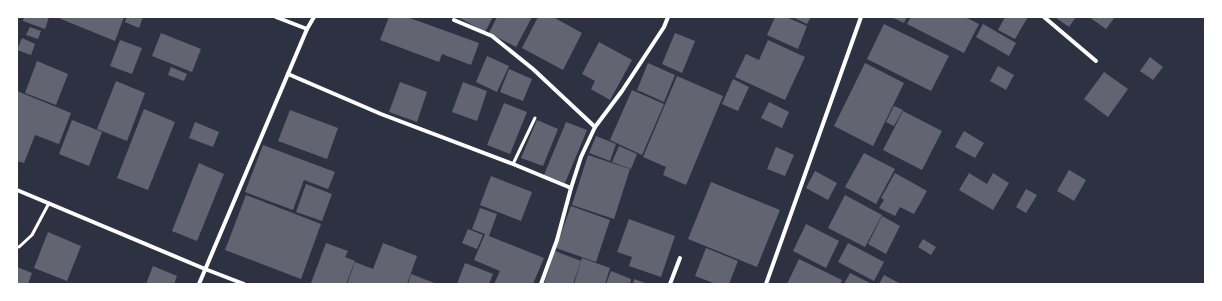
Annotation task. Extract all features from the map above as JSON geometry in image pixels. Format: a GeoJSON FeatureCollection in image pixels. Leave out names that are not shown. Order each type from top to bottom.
{"type":"FeatureCollection","features":[{"type":"Feature","properties":{"kind":"street"},"geometry":{"type":"LineString","coordinates":[[276,17],[307,30]]}},
{"type":"Feature","properties":{"kind":"street"},"geometry":{"type":"LineString","coordinates":[[199,284],[288,74],[314,17]]}},
{"type":"Feature","properties":{"kind":"street"},"geometry":{"type":"LineString","coordinates":[[541,284],[557,240],[581,157],[595,127],[622,91],[664,27],[668,17]]}},
{"type":"Feature","properties":{"kind":"street"},"geometry":{"type":"LineString","coordinates":[[766,284],[861,17]]}},
{"type":"Feature","properties":{"kind":"street"},"geometry":{"type":"LineString","coordinates":[[1044,17],[1096,61]]}},
{"type":"Feature","properties":{"kind":"street"},"geometry":{"type":"LineString","coordinates":[[454,20],[492,36],[533,70],[595,127]]}},
{"type":"Feature","properties":{"kind":"street"},"geometry":{"type":"LineString","coordinates":[[288,74],[380,114],[513,164],[571,188]]}},
{"type":"Feature","properties":{"kind":"street"},"geometry":{"type":"LineString","coordinates":[[17,190],[244,284]]}},
{"type":"Feature","properties":{"kind":"street"},"geometry":{"type":"LineString","coordinates":[[670,284],[680,258]]}},
{"type":"Feature","properties":{"kind":"lane"},"geometry":{"type":"LineString","coordinates":[[513,164],[535,118]]}},
{"type":"Feature","properties":{"kind":"lane"},"geometry":{"type":"LineString","coordinates":[[17,247],[19,247],[32,235],[49,203]]}},
{"type":"Feature","properties":{"kind":"building"},"geometry":{"type":"Polygon","coordinates":[[[24,17],[49,17],[45,29],[23,21],[24,17]]]}},
{"type":"Feature","properties":{"kind":"building"},"geometry":{"type":"Polygon","coordinates":[[[56,17],[124,17],[115,41],[56,17]]]}},
{"type":"Feature","properties":{"kind":"building"},"geometry":{"type":"Polygon","coordinates":[[[127,17],[143,17],[139,28],[125,22],[127,17]]]}},
{"type":"Feature","properties":{"kind":"building"},"geometry":{"type":"Polygon","coordinates":[[[389,17],[407,17],[479,43],[471,65],[442,54],[439,62],[380,40],[389,17]]]}},
{"type":"Feature","properties":{"kind":"building"},"geometry":{"type":"Polygon","coordinates":[[[458,17],[493,17],[485,32],[458,17]]]}},
{"type":"Feature","properties":{"kind":"building"},"geometry":{"type":"Polygon","coordinates":[[[497,17],[532,17],[516,47],[489,33],[497,17]]]}},
{"type":"Feature","properties":{"kind":"building"},"geometry":{"type":"Polygon","coordinates":[[[538,17],[553,17],[582,33],[563,70],[522,48],[538,17]]]}},
{"type":"Feature","properties":{"kind":"building"},"geometry":{"type":"Polygon","coordinates":[[[775,17],[786,17],[807,26],[798,49],[767,35],[775,17]]]}},
{"type":"Feature","properties":{"kind":"building"},"geometry":{"type":"Polygon","coordinates":[[[792,17],[811,17],[807,24],[792,17]]]}},
{"type":"Feature","properties":{"kind":"building"},"geometry":{"type":"Polygon","coordinates":[[[891,17],[907,17],[904,23],[891,17]]]}},
{"type":"Feature","properties":{"kind":"building"},"geometry":{"type":"Polygon","coordinates":[[[911,17],[965,17],[979,24],[964,53],[907,24],[911,17]]]}},
{"type":"Feature","properties":{"kind":"building"},"geometry":{"type":"Polygon","coordinates":[[[1005,17],[1028,17],[1015,39],[998,30],[1005,17]]]}},
{"type":"Feature","properties":{"kind":"building"},"geometry":{"type":"Polygon","coordinates":[[[1055,17],[1076,17],[1069,27],[1055,17]]]}},
{"type":"Feature","properties":{"kind":"building"},"geometry":{"type":"Polygon","coordinates":[[[1089,17],[1115,17],[1106,29],[1089,17]]]}},
{"type":"Feature","properties":{"kind":"building"},"geometry":{"type":"Polygon","coordinates":[[[884,24],[949,56],[931,91],[867,59],[884,24]]]}},
{"type":"Feature","properties":{"kind":"building"},"geometry":{"type":"Polygon","coordinates":[[[983,24],[1016,43],[1009,56],[976,37],[983,24]]]}},
{"type":"Feature","properties":{"kind":"building"},"geometry":{"type":"Polygon","coordinates":[[[30,27],[41,31],[38,39],[26,35],[30,27]]]}},
{"type":"Feature","properties":{"kind":"building"},"geometry":{"type":"Polygon","coordinates":[[[161,33],[201,49],[192,72],[152,56],[161,33]]]}},
{"type":"Feature","properties":{"kind":"building"},"geometry":{"type":"Polygon","coordinates":[[[675,33],[695,41],[682,73],[662,64],[675,33]]]}},
{"type":"Feature","properties":{"kind":"building"},"geometry":{"type":"Polygon","coordinates":[[[22,38],[35,44],[31,55],[17,50],[22,38]]]}},
{"type":"Feature","properties":{"kind":"building"},"geometry":{"type":"Polygon","coordinates":[[[120,40],[142,48],[132,74],[110,66],[120,40]]]}},
{"type":"Feature","properties":{"kind":"building"},"geometry":{"type":"Polygon","coordinates":[[[768,40],[805,57],[785,100],[735,77],[746,54],[759,60],[768,40]]]}},
{"type":"Feature","properties":{"kind":"building"},"geometry":{"type":"Polygon","coordinates":[[[599,42],[632,60],[610,100],[591,89],[595,81],[582,74],[599,42]]]}},
{"type":"Feature","properties":{"kind":"building"},"geometry":{"type":"Polygon","coordinates":[[[487,56],[509,66],[497,92],[476,82],[487,56]]]}},
{"type":"Feature","properties":{"kind":"building"},"geometry":{"type":"Polygon","coordinates":[[[1150,57],[1163,67],[1153,80],[1140,71],[1150,57]]]}},
{"type":"Feature","properties":{"kind":"building"},"geometry":{"type":"Polygon","coordinates":[[[37,61],[68,74],[56,105],[25,93],[37,61]]]}},
{"type":"Feature","properties":{"kind":"building"},"geometry":{"type":"Polygon","coordinates":[[[648,63],[675,75],[664,102],[637,90],[648,63]]]}},
{"type":"Feature","properties":{"kind":"building"},"geometry":{"type":"Polygon","coordinates":[[[865,63],[904,83],[873,146],[834,126],[865,63]]]}},
{"type":"Feature","properties":{"kind":"building"},"geometry":{"type":"Polygon","coordinates":[[[998,66],[1014,75],[1006,90],[990,81],[998,66]]]}},
{"type":"Feature","properties":{"kind":"building"},"geometry":{"type":"Polygon","coordinates":[[[171,67],[187,74],[184,81],[168,75],[171,67]]]}},
{"type":"Feature","properties":{"kind":"building"},"geometry":{"type":"Polygon","coordinates":[[[509,69],[532,79],[523,101],[500,92],[509,69]]]}},
{"type":"Feature","properties":{"kind":"building"},"geometry":{"type":"Polygon","coordinates":[[[1104,72],[1128,89],[1108,117],[1084,99],[1104,72]]]}},
{"type":"Feature","properties":{"kind":"building"},"geometry":{"type":"Polygon","coordinates":[[[677,76],[723,96],[686,185],[663,175],[666,167],[643,157],[677,76]]]}},
{"type":"Feature","properties":{"kind":"building"},"geometry":{"type":"Polygon","coordinates":[[[733,79],[749,87],[738,111],[722,104],[733,79]]]}},
{"type":"Feature","properties":{"kind":"building"},"geometry":{"type":"Polygon","coordinates":[[[116,81],[145,93],[127,141],[97,129],[116,81]]]}},
{"type":"Feature","properties":{"kind":"building"},"geometry":{"type":"Polygon","coordinates":[[[400,82],[427,92],[417,122],[389,112],[400,82]]]}},
{"type":"Feature","properties":{"kind":"building"},"geometry":{"type":"Polygon","coordinates":[[[463,82],[487,91],[477,121],[452,112],[463,82]]]}},
{"type":"Feature","properties":{"kind":"building"},"geometry":{"type":"Polygon","coordinates":[[[632,90],[664,104],[642,155],[610,140],[632,90]]]}},
{"type":"Feature","properties":{"kind":"building"},"geometry":{"type":"Polygon","coordinates":[[[17,91],[71,113],[59,144],[35,135],[24,163],[17,161],[17,91]]]}},
{"type":"Feature","properties":{"kind":"building"},"geometry":{"type":"Polygon","coordinates":[[[769,102],[789,112],[782,128],[761,118],[769,102]]]}},
{"type":"Feature","properties":{"kind":"building"},"geometry":{"type":"Polygon","coordinates":[[[504,103],[527,112],[510,154],[487,145],[504,103]]]}},
{"type":"Feature","properties":{"kind":"building"},"geometry":{"type":"Polygon","coordinates":[[[894,106],[903,110],[894,126],[886,122],[894,106]]]}},
{"type":"Feature","properties":{"kind":"building"},"geometry":{"type":"Polygon","coordinates":[[[144,109],[175,122],[148,190],[117,178],[144,109]]]}},
{"type":"Feature","properties":{"kind":"building"},"geometry":{"type":"Polygon","coordinates":[[[290,110],[338,128],[327,159],[278,141],[290,110]]]}},
{"type":"Feature","properties":{"kind":"building"},"geometry":{"type":"Polygon","coordinates":[[[903,111],[942,131],[922,170],[883,150],[903,111]]]}},
{"type":"Feature","properties":{"kind":"building"},"geometry":{"type":"Polygon","coordinates":[[[72,120],[102,132],[89,166],[59,154],[72,120]]]}},
{"type":"Feature","properties":{"kind":"building"},"geometry":{"type":"Polygon","coordinates":[[[537,120],[558,129],[543,166],[521,158],[537,120]]]}},
{"type":"Feature","properties":{"kind":"building"},"geometry":{"type":"Polygon","coordinates":[[[195,122],[219,132],[213,147],[189,138],[195,122]]]}},
{"type":"Feature","properties":{"kind":"building"},"geometry":{"type":"Polygon","coordinates":[[[566,122],[587,130],[565,183],[544,175],[566,122]]]}},
{"type":"Feature","properties":{"kind":"building"},"geometry":{"type":"Polygon","coordinates":[[[964,131],[984,143],[975,158],[955,147],[964,131]]]}},
{"type":"Feature","properties":{"kind":"building"},"geometry":{"type":"Polygon","coordinates":[[[596,136],[616,144],[610,161],[589,153],[596,136]]]}},
{"type":"Feature","properties":{"kind":"building"},"geometry":{"type":"Polygon","coordinates":[[[263,145],[335,172],[328,189],[304,180],[293,210],[245,192],[263,145]]]}},
{"type":"Feature","properties":{"kind":"building"},"geometry":{"type":"Polygon","coordinates":[[[619,146],[637,154],[631,169],[612,162],[619,146]]]}},
{"type":"Feature","properties":{"kind":"building"},"geometry":{"type":"Polygon","coordinates":[[[776,147],[794,155],[785,176],[767,169],[776,147]]]}},
{"type":"Feature","properties":{"kind":"building"},"geometry":{"type":"Polygon","coordinates":[[[864,153],[895,169],[876,204],[845,187],[864,153]]]}},
{"type":"Feature","properties":{"kind":"building"},"geometry":{"type":"Polygon","coordinates":[[[588,155],[630,169],[614,219],[572,205],[588,155]]]}},
{"type":"Feature","properties":{"kind":"building"},"geometry":{"type":"Polygon","coordinates":[[[199,163],[224,174],[197,241],[172,231],[199,163]]]}},
{"type":"Feature","properties":{"kind":"building"},"geometry":{"type":"Polygon","coordinates":[[[1069,170],[1086,180],[1074,201],[1057,191],[1069,170]]]}},
{"type":"Feature","properties":{"kind":"building"},"geometry":{"type":"Polygon","coordinates":[[[815,171],[837,183],[828,200],[806,188],[815,171]]]}},
{"type":"Feature","properties":{"kind":"building"},"geometry":{"type":"Polygon","coordinates":[[[895,173],[927,191],[914,214],[900,207],[895,216],[879,208],[884,200],[881,198],[895,173]]]}},
{"type":"Feature","properties":{"kind":"building"},"geometry":{"type":"Polygon","coordinates":[[[969,173],[987,184],[993,173],[1009,183],[993,210],[959,190],[969,173]]]}},
{"type":"Feature","properties":{"kind":"building"},"geometry":{"type":"Polygon","coordinates":[[[491,176],[532,192],[521,221],[480,205],[491,176]]]}},
{"type":"Feature","properties":{"kind":"building"},"geometry":{"type":"Polygon","coordinates":[[[711,182],[780,210],[757,267],[688,239],[711,182]]]}},
{"type":"Feature","properties":{"kind":"building"},"geometry":{"type":"Polygon","coordinates":[[[306,184],[332,194],[322,221],[296,212],[306,184]]]}},
{"type":"Feature","properties":{"kind":"building"},"geometry":{"type":"Polygon","coordinates":[[[1026,189],[1037,195],[1026,213],[1016,207],[1026,189]]]}},
{"type":"Feature","properties":{"kind":"building"},"geometry":{"type":"Polygon","coordinates":[[[246,195],[321,224],[301,279],[225,250],[246,195]]]}},
{"type":"Feature","properties":{"kind":"building"},"geometry":{"type":"Polygon","coordinates":[[[845,195],[882,215],[865,247],[828,228],[845,195]]]}},
{"type":"Feature","properties":{"kind":"building"},"geometry":{"type":"Polygon","coordinates":[[[571,206],[610,220],[596,262],[556,248],[571,206]]]}},
{"type":"Feature","properties":{"kind":"building"},"geometry":{"type":"Polygon","coordinates":[[[480,208],[497,214],[489,236],[544,258],[533,284],[494,284],[500,271],[474,260],[485,234],[472,229],[480,208]]]}},
{"type":"Feature","properties":{"kind":"building"},"geometry":{"type":"Polygon","coordinates":[[[882,216],[900,226],[886,254],[868,244],[882,216]]]}},
{"type":"Feature","properties":{"kind":"building"},"geometry":{"type":"Polygon","coordinates":[[[629,219],[675,236],[661,277],[629,266],[632,257],[617,252],[629,219]]]}},
{"type":"Feature","properties":{"kind":"building"},"geometry":{"type":"Polygon","coordinates":[[[806,224],[839,241],[826,268],[793,251],[806,224]]]}},
{"type":"Feature","properties":{"kind":"building"},"geometry":{"type":"Polygon","coordinates":[[[468,229],[483,235],[477,249],[462,243],[468,229]]]}},
{"type":"Feature","properties":{"kind":"building"},"geometry":{"type":"Polygon","coordinates":[[[48,232],[81,246],[67,281],[34,268],[48,232]]]}},
{"type":"Feature","properties":{"kind":"building"},"geometry":{"type":"Polygon","coordinates":[[[923,239],[936,247],[931,255],[918,247],[923,239]]]}},
{"type":"Feature","properties":{"kind":"building"},"geometry":{"type":"Polygon","coordinates":[[[326,243],[348,251],[345,257],[355,261],[346,284],[311,283],[326,243]]]}},
{"type":"Feature","properties":{"kind":"building"},"geometry":{"type":"Polygon","coordinates":[[[383,243],[417,256],[407,284],[347,284],[355,262],[373,269],[383,243]]]}},
{"type":"Feature","properties":{"kind":"building"},"geometry":{"type":"Polygon","coordinates":[[[848,243],[884,262],[874,281],[838,262],[848,243]]]}},
{"type":"Feature","properties":{"kind":"building"},"geometry":{"type":"Polygon","coordinates":[[[706,248],[738,261],[729,284],[716,284],[695,276],[706,248]]]}},
{"type":"Feature","properties":{"kind":"building"},"geometry":{"type":"Polygon","coordinates":[[[555,251],[581,261],[573,284],[544,284],[555,251]]]}},
{"type":"Feature","properties":{"kind":"building"},"geometry":{"type":"Polygon","coordinates":[[[582,258],[610,268],[605,284],[574,284],[582,258]]]}},
{"type":"Feature","properties":{"kind":"building"},"geometry":{"type":"Polygon","coordinates":[[[799,259],[842,280],[840,284],[787,284],[799,259]]]}},
{"type":"Feature","properties":{"kind":"building"},"geometry":{"type":"Polygon","coordinates":[[[465,263],[493,274],[489,284],[457,284],[465,263]]]}},
{"type":"Feature","properties":{"kind":"building"},"geometry":{"type":"Polygon","coordinates":[[[153,266],[177,276],[174,284],[146,284],[153,266]]]}},
{"type":"Feature","properties":{"kind":"building"},"geometry":{"type":"Polygon","coordinates":[[[17,267],[32,273],[28,284],[17,284],[17,267]]]}},
{"type":"Feature","properties":{"kind":"building"},"geometry":{"type":"Polygon","coordinates":[[[611,271],[631,279],[630,284],[606,284],[611,271]]]}},
{"type":"Feature","properties":{"kind":"building"},"geometry":{"type":"Polygon","coordinates":[[[850,273],[872,284],[844,284],[850,273]]]}},
{"type":"Feature","properties":{"kind":"building"},"geometry":{"type":"Polygon","coordinates":[[[411,274],[437,284],[408,284],[411,274]]]}},
{"type":"Feature","properties":{"kind":"building"},"geometry":{"type":"Polygon","coordinates":[[[884,275],[901,284],[879,284],[884,275]]]}},
{"type":"Feature","properties":{"kind":"building"},"geometry":{"type":"Polygon","coordinates":[[[634,279],[648,284],[633,284],[634,279]]]}}]}
